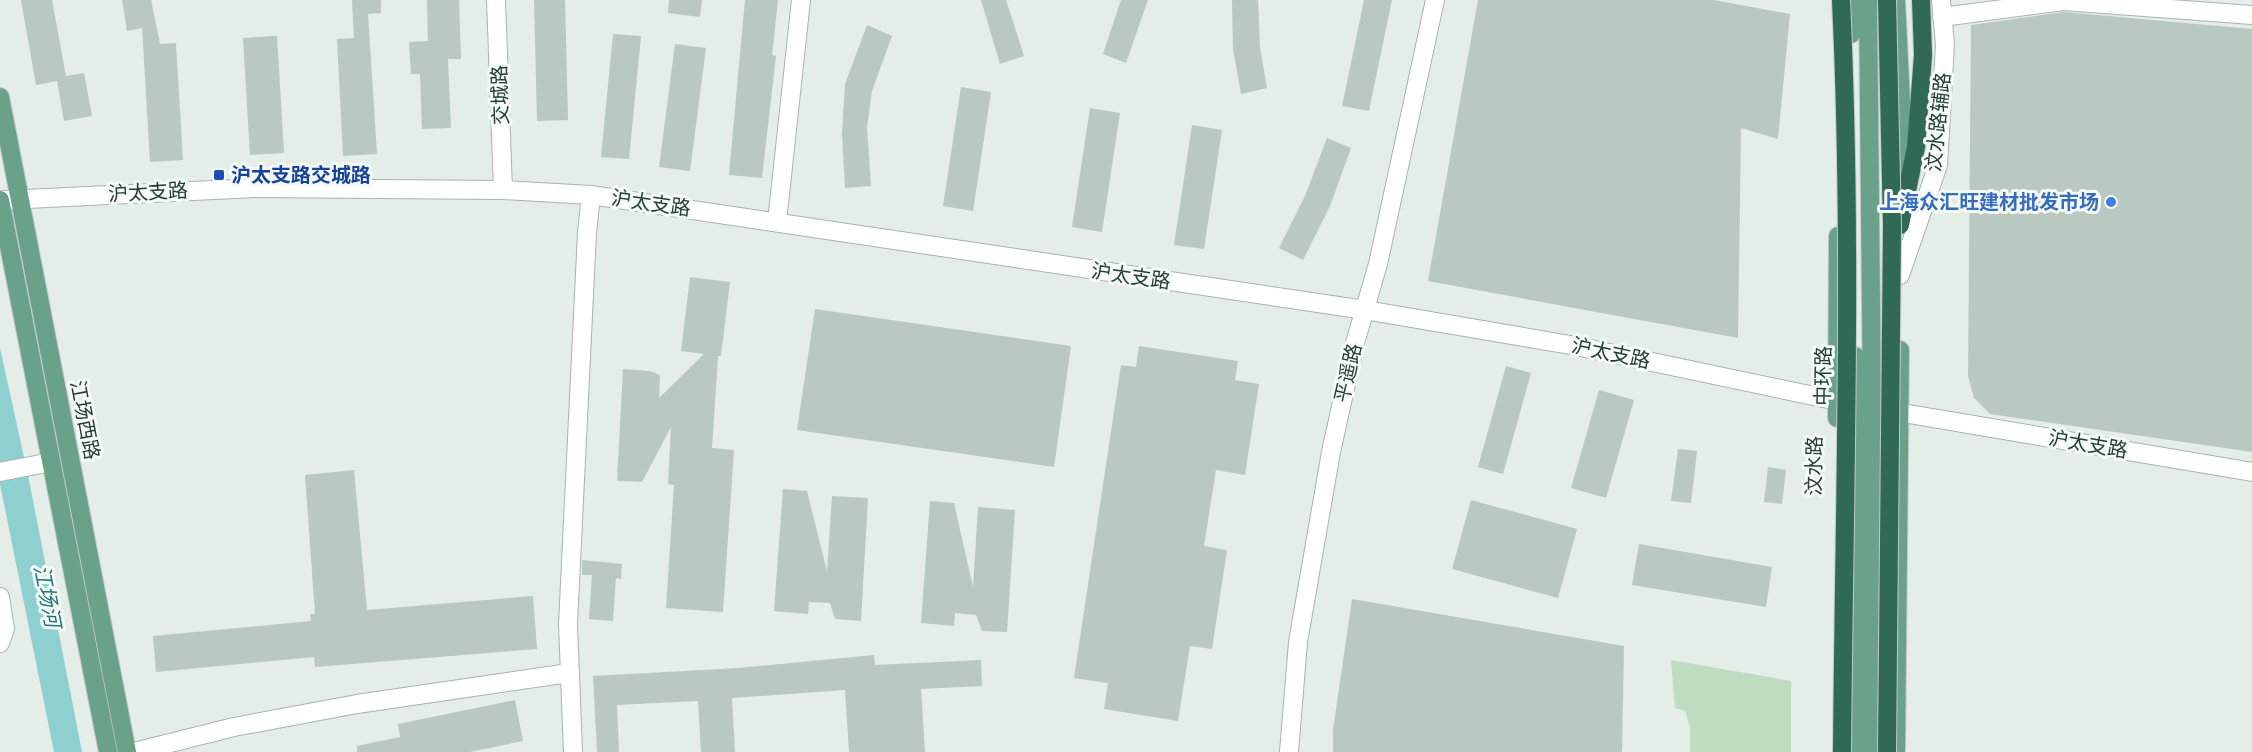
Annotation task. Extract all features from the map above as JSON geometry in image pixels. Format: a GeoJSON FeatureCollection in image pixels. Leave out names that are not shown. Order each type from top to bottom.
{"type":"FeatureCollection","features":[{"type":"Feature","properties":{"kind":"highway","name":"中环路"},"geometry":{"type":"LineString","coordinates":[[1841,0],[1846,170],[1842,752]]}},
{"type":"Feature","properties":{"kind":"highway"},"geometry":{"type":"LineString","coordinates":[[1887,0],[1892,225],[1887,752]]}},
{"type":"Feature","properties":{"kind":"highway"},"geometry":{"type":"LineString","coordinates":[[1900,225],[1916,147],[1923,56],[1921,0]]}},
{"type":"Feature","properties":{"kind":"main road","name":"汶水路"},"geometry":{"type":"LineString","coordinates":[[1833,0],[1838,101],[1838,401],[1834,752]]}},
{"type":"Feature","properties":{"kind":"main road"},"geometry":{"type":"LineString","coordinates":[[1850,0],[1864,406],[1869,752]]}},
{"type":"Feature","properties":{"kind":"main road"},"geometry":{"type":"LineString","coordinates":[[1854,752],[1864,406],[1868,0]]}},
{"type":"Feature","properties":{"kind":"main road"},"geometry":{"type":"LineString","coordinates":[[1896,0],[1900,143],[1896,752]]}},
{"type":"Feature","properties":{"kind":"main road"},"geometry":{"type":"LineString","coordinates":[[1869,78],[1900,143]]}},
{"type":"Feature","properties":{"kind":"main road","name":"江场西路"},"geometry":{"type":"LineString","coordinates":[[0,97],[128,752]]}},
{"type":"Feature","properties":{"kind":"main road","name":"江场西路"},"geometry":{"type":"LineString","coordinates":[[0,200],[108,752]]}},
{"type":"Feature","properties":{"kind":"main road"},"geometry":{"type":"LineString","coordinates":[[1870,727],[1879,752]]}},
{"type":"Feature","properties":{"kind":"street","name":"交城路"},"geometry":{"type":"LineString","coordinates":[[496,0],[503,190]]}},
{"type":"Feature","properties":{"kind":"street"},"geometry":{"type":"LineString","coordinates":[[777,222],[801,0]]}},
{"type":"Feature","properties":{"kind":"street","name":"平遥路"},"geometry":{"type":"LineString","coordinates":[[1289,752],[1298,642],[1340,408],[1378,264],[1436,0]]}},
{"type":"Feature","properties":{"kind":"street"},"geometry":{"type":"LineString","coordinates":[[1941,8],[2064,1],[2252,15]]}},
{"type":"Feature","properties":{"kind":"street","name":"汶水路辅路"},"geometry":{"type":"LineString","coordinates":[[1900,275],[1938,165],[1945,45],[1941,8]]}},
{"type":"Feature","properties":{"kind":"street","name":"沪太支路"},"geometry":{"type":"LineString","coordinates":[[0,200],[218,189],[503,190],[591,195],[1365,310],[1576,345],[1900,413],[2252,472]]}},
{"type":"Feature","properties":{"kind":"street"},"geometry":{"type":"LineString","coordinates":[[573,752],[569,673],[571,542],[591,195]]}},
{"type":"Feature","properties":{"kind":"street"},"geometry":{"type":"LineString","coordinates":[[0,472],[51,462]]}},
{"type":"Feature","properties":{"kind":"street"},"geometry":{"type":"LineString","coordinates":[[0,597],[5,629],[0,643]]}},
{"type":"Feature","properties":{"kind":"street"},"geometry":{"type":"LineString","coordinates":[[134,752],[245,725],[357,704],[569,673]]}},
{"type":"Feature","properties":{"kind":"green space"},"geometry":{"type":"Polygon","coordinates":[[[1671,660],[1791,681],[1791,752],[1690,752],[1690,727],[1685,711],[1675,708],[1671,660]]]}},
{"type":"Feature","properties":{"kind":"water","name":"江场河"},"geometry":{"type":"Polygon","coordinates":[[[0,348],[29,480],[82,752],[54,752],[0,484],[0,348]]]}},
{"type":"Feature","properties":{"kind":"building"},"geometry":{"type":"Polygon","coordinates":[[[21,0],[52,0],[66,76],[84,73],[92,116],[64,121],[57,81],[36,85],[21,0]]]}},
{"type":"Feature","properties":{"kind":"building"},"geometry":{"type":"Polygon","coordinates":[[[122,0],[151,0],[160,44],[176,43],[183,160],[150,162],[142,28],[127,31],[122,0]]]}},
{"type":"Feature","properties":{"kind":"building"},"geometry":{"type":"Polygon","coordinates":[[[352,0],[381,0],[381,13],[368,14],[377,154],[343,156],[337,39],[354,38],[352,0]]]}},
{"type":"Feature","properties":{"kind":"building"},"geometry":{"type":"Polygon","coordinates":[[[427,0],[459,0],[461,59],[448,59],[451,128],[422,129],[420,74],[411,74],[409,42],[428,41],[427,0]]]}},
{"type":"Feature","properties":{"kind":"building"},"geometry":{"type":"Polygon","coordinates":[[[534,0],[565,0],[568,120],[537,121],[534,0]]]}},
{"type":"Feature","properties":{"kind":"building"},"geometry":{"type":"Polygon","coordinates":[[[669,0],[702,0],[700,17],[668,13],[669,0]]]}},
{"type":"Feature","properties":{"kind":"building"},"geometry":{"type":"Polygon","coordinates":[[[745,0],[778,0],[772,55],[776,56],[762,178],[729,175],[745,0]]]}},
{"type":"Feature","properties":{"kind":"building"},"geometry":{"type":"Polygon","coordinates":[[[981,0],[1006,0],[1024,56],[1000,64],[981,0]]]}},
{"type":"Feature","properties":{"kind":"building"},"geometry":{"type":"Polygon","coordinates":[[[1121,0],[1148,0],[1126,63],[1103,54],[1121,0]]]}},
{"type":"Feature","properties":{"kind":"building"},"geometry":{"type":"Polygon","coordinates":[[[1232,0],[1258,0],[1260,47],[1267,88],[1241,94],[1233,49],[1232,0]]]}},
{"type":"Feature","properties":{"kind":"building"},"geometry":{"type":"Polygon","coordinates":[[[1364,0],[1392,0],[1369,111],[1342,106],[1364,0]]]}},
{"type":"Feature","properties":{"kind":"building"},"geometry":{"type":"Polygon","coordinates":[[[1478,0],[1714,0],[1790,14],[1778,139],[1741,128],[1738,338],[1428,281],[1478,0]]]}},
{"type":"Feature","properties":{"kind":"building","name":"上海众汇旺建材批发市场"},"geometry":{"type":"Polygon","coordinates":[[[2064,12],[2252,29],[2252,452],[1990,414],[1974,398],[1968,376],[1971,25],[2064,12]]]}},
{"type":"Feature","properties":{"kind":"building"},"geometry":{"type":"Polygon","coordinates":[[[867,25],[892,36],[872,91],[867,128],[871,186],[845,188],[842,134],[845,84],[867,25]]]}},
{"type":"Feature","properties":{"kind":"building"},"geometry":{"type":"Polygon","coordinates":[[[613,34],[641,36],[629,159],[601,157],[613,34]]]}},
{"type":"Feature","properties":{"kind":"building"},"geometry":{"type":"Polygon","coordinates":[[[277,36],[284,153],[250,155],[243,38],[277,36]]]}},
{"type":"Feature","properties":{"kind":"building"},"geometry":{"type":"Polygon","coordinates":[[[675,44],[706,48],[690,171],[659,167],[675,44]]]}},
{"type":"Feature","properties":{"kind":"building"},"geometry":{"type":"Polygon","coordinates":[[[961,87],[991,92],[973,211],[943,206],[961,87]]]}},
{"type":"Feature","properties":{"kind":"building"},"geometry":{"type":"Polygon","coordinates":[[[1090,108],[1120,113],[1102,232],[1072,227],[1090,108]]]}},
{"type":"Feature","properties":{"kind":"building"},"geometry":{"type":"Polygon","coordinates":[[[1192,125],[1222,130],[1204,249],[1174,245],[1192,125]]]}},
{"type":"Feature","properties":{"kind":"building"},"geometry":{"type":"Polygon","coordinates":[[[1327,138],[1351,148],[1330,206],[1303,260],[1279,248],[1305,196],[1327,138]]]}},
{"type":"Feature","properties":{"kind":"building"},"geometry":{"type":"Polygon","coordinates":[[[690,277],[730,282],[721,356],[718,356],[712,448],[734,450],[723,612],[666,608],[674,485],[668,484],[671,427],[642,482],[617,481],[623,369],[650,371],[660,375],[659,398],[704,354],[681,351],[690,277]]]}},
{"type":"Feature","properties":{"kind":"building"},"geometry":{"type":"Polygon","coordinates":[[[815,309],[1071,346],[1054,467],[797,430],[815,309]]]}},
{"type":"Feature","properties":{"kind":"building"},"geometry":{"type":"Polygon","coordinates":[[[1139,346],[1238,361],[1235,380],[1259,384],[1245,475],[1216,470],[1204,546],[1227,550],[1212,649],[1190,646],[1178,721],[1104,709],[1108,683],[1074,678],[1121,365],[1136,367],[1139,346]]]}},
{"type":"Feature","properties":{"kind":"building"},"geometry":{"type":"Polygon","coordinates":[[[1506,366],[1531,373],[1503,474],[1478,467],[1506,366]]]}},
{"type":"Feature","properties":{"kind":"building"},"geometry":{"type":"Polygon","coordinates":[[[1599,390],[1634,400],[1606,498],[1571,488],[1599,390]]]}},
{"type":"Feature","properties":{"kind":"building"},"geometry":{"type":"Polygon","coordinates":[[[1678,449],[1697,451],[1691,503],[1671,501],[1678,449]]]}},
{"type":"Feature","properties":{"kind":"building"},"geometry":{"type":"Polygon","coordinates":[[[1768,467],[1786,470],[1782,504],[1764,502],[1768,467]]]}},
{"type":"Feature","properties":{"kind":"building"},"geometry":{"type":"Polygon","coordinates":[[[354,470],[367,610],[533,596],[537,649],[315,667],[314,657],[156,672],[153,636],[311,621],[310,614],[315,614],[305,475],[354,470]]]}},
{"type":"Feature","properties":{"kind":"building"},"geometry":{"type":"Polygon","coordinates":[[[783,489],[807,491],[827,571],[832,496],[868,498],[861,621],[835,619],[830,603],[809,602],[808,614],[774,611],[783,489]]]}},
{"type":"Feature","properties":{"kind":"building"},"geometry":{"type":"Polygon","coordinates":[[[1471,500],[1577,529],[1558,598],[1452,569],[1471,500]]]}},
{"type":"Feature","properties":{"kind":"building"},"geometry":{"type":"Polygon","coordinates":[[[930,501],[954,503],[973,587],[978,507],[1015,510],[1007,632],[982,631],[976,615],[955,613],[954,626],[921,623],[930,501]]]}},
{"type":"Feature","properties":{"kind":"building"},"geometry":{"type":"Polygon","coordinates":[[[1639,544],[1772,567],[1766,607],[1632,585],[1639,544]]]}},
{"type":"Feature","properties":{"kind":"building"},"geometry":{"type":"Polygon","coordinates":[[[582,560],[622,564],[621,579],[616,578],[613,621],[589,619],[592,575],[582,575],[582,560]]]}},
{"type":"Feature","properties":{"kind":"building"},"geometry":{"type":"Polygon","coordinates":[[[1352,599],[1624,646],[1622,752],[1333,752],[1333,730],[1352,599]]]}},
{"type":"Feature","properties":{"kind":"building"},"geometry":{"type":"Polygon","coordinates":[[[874,655],[875,665],[981,660],[982,686],[921,689],[925,752],[849,752],[845,690],[732,698],[735,752],[701,752],[698,701],[617,705],[619,752],[597,752],[593,676],[739,668],[874,655]]]}},
{"type":"Feature","properties":{"kind":"building"},"geometry":{"type":"Polygon","coordinates":[[[515,700],[523,741],[470,752],[357,752],[357,746],[400,737],[398,724],[515,700]]]}},
{"type":"Feature","properties":{"kind":"place","name":"沪太支路交城路"},"geometry":{"type":"Point","coordinates":[219,175]}},
{"type":"Feature","properties":{"kind":"place","name":"上海众汇旺建材批发市场"},"geometry":{"type":"Point","coordinates":[2111,202]}}]}
